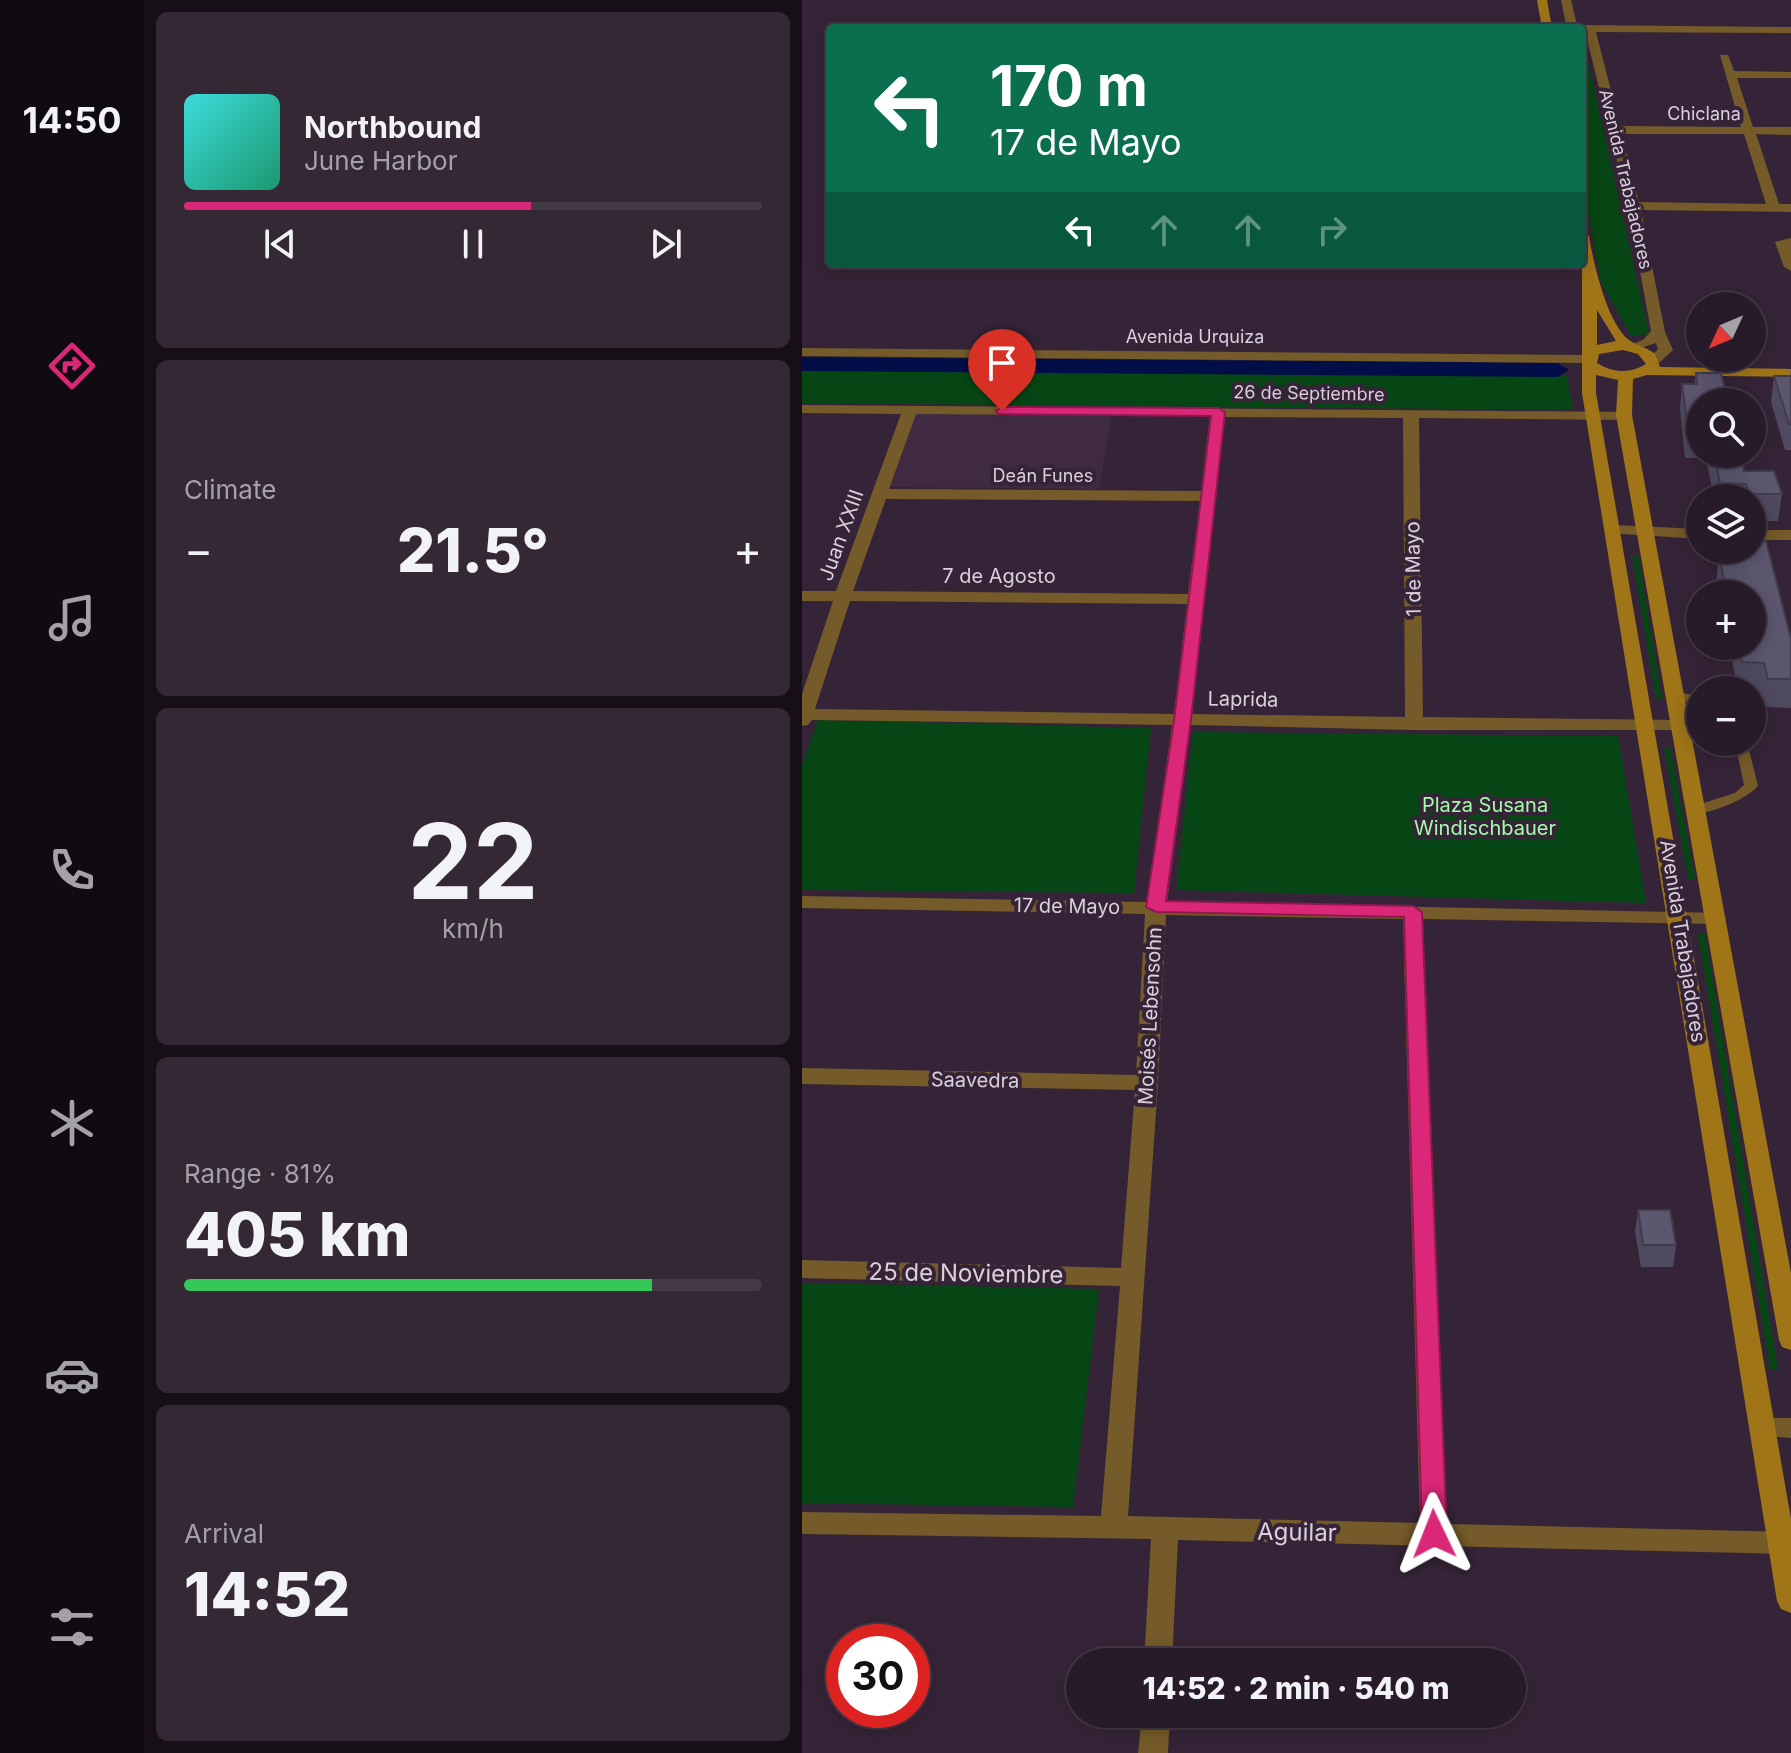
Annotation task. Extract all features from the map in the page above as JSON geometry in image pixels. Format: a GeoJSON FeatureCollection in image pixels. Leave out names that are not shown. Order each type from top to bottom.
{"type":"FeatureCollection","features":[{"type":"Feature","properties":{"kind":"main road"},"geometry":{"type":"LineString","coordinates":[[1542,0],[1546,24]]}},
{"type":"Feature","properties":{"kind":"main road","name":"Avenida Trabajadores"},"geometry":{"type":"LineString","coordinates":[[1586,258],[1590,281],[1588,360],[1593,416],[1678,917],[1778,1428],[1791,1601]]}},
{"type":"Feature","properties":{"kind":"main road","name":"Avenida Trabajadores"},"geometry":{"type":"LineString","coordinates":[[1590,281],[1608,319],[1629,347]]}},
{"type":"Feature","properties":{"kind":"main road"},"geometry":{"type":"LineString","coordinates":[[1651,364],[1645,352],[1629,347],[1605,347],[1588,360],[1606,374],[1626,375],[1651,364],[1791,365]]}},
{"type":"Feature","properties":{"kind":"main road"},"geometry":{"type":"LineString","coordinates":[[1651,364],[1791,373]]}},
{"type":"Feature","properties":{"kind":"main road","name":"Avenida Trabajadores"},"geometry":{"type":"LineString","coordinates":[[1626,375],[1624,415],[1791,1340]]}},
{"type":"Feature","properties":{"kind":"street"},"geometry":{"type":"LineString","coordinates":[[1566,0],[1571,24]]}},
{"type":"Feature","properties":{"kind":"street"},"geometry":{"type":"LineString","coordinates":[[1586,28],[1791,30]]}},
{"type":"Feature","properties":{"kind":"street","name":"Avenida Trabajadores"},"geometry":{"type":"LineString","coordinates":[[1590,28],[1634,206],[1658,332],[1666,350],[1651,364]]}},
{"type":"Feature","properties":{"kind":"street"},"geometry":{"type":"LineString","coordinates":[[1724,57],[1774,208]]}},
{"type":"Feature","properties":{"kind":"street"},"geometry":{"type":"LineString","coordinates":[[1730,74],[1791,75]]}},
{"type":"Feature","properties":{"kind":"street","name":"Chiclana"},"geometry":{"type":"LineString","coordinates":[[1616,130],[1791,131]]}},
{"type":"Feature","properties":{"kind":"street"},"geometry":{"type":"LineString","coordinates":[[1634,206],[1791,208]]}},
{"type":"Feature","properties":{"kind":"street"},"geometry":{"type":"LineString","coordinates":[[1791,242],[1782,242],[1791,267]]}},
{"type":"Feature","properties":{"kind":"street"},"geometry":{"type":"LineString","coordinates":[[1629,347],[1648,343],[1658,332]]}},
{"type":"Feature","properties":{"kind":"street","name":"Avenida Urquiza"},"geometry":{"type":"LineString","coordinates":[[802,352],[1588,360]]}},
{"type":"Feature","properties":{"kind":"street","name":"26 de Septiembre"},"geometry":{"type":"LineString","coordinates":[[802,409],[1624,415]]}},
{"type":"Feature","properties":{"kind":"street","name":"Juan XXIII"},"geometry":{"type":"LineString","coordinates":[[803,718],[910,410]]}},
{"type":"Feature","properties":{"kind":"street","name":"Moisés Lebensohn"},"geometry":{"type":"LineString","coordinates":[[1114,1527],[1147,1083],[1156,907],[1182,720],[1218,412]]}},
{"type":"Feature","properties":{"kind":"street","name":"1 de Mayo"},"geometry":{"type":"LineString","coordinates":[[1411,415],[1414,724]]}},
{"type":"Feature","properties":{"kind":"street","name":"Deán Funes"},"geometry":{"type":"LineString","coordinates":[[880,494],[1207,496]]}},
{"type":"Feature","properties":{"kind":"street"},"geometry":{"type":"LineString","coordinates":[[1614,530],[1686,534]]}},
{"type":"Feature","properties":{"kind":"street"},"geometry":{"type":"LineString","coordinates":[[1766,535],[1791,535]]}},
{"type":"Feature","properties":{"kind":"street","name":"7 de Agosto"},"geometry":{"type":"LineString","coordinates":[[802,596],[1195,599]]}},
{"type":"Feature","properties":{"kind":"street","name":"Laprida"},"geometry":{"type":"LineString","coordinates":[[803,718],[1681,726]]}},
{"type":"Feature","properties":{"kind":"street","name":"17 de Mayo"},"geometry":{"type":"LineString","coordinates":[[802,902],[1716,918]]}},
{"type":"Feature","properties":{"kind":"street"},"geometry":{"type":"LineString","coordinates":[[1413,912],[1434,1534]]}},
{"type":"Feature","properties":{"kind":"street","name":"Saavedra"},"geometry":{"type":"LineString","coordinates":[[802,1076],[1147,1083]]}},
{"type":"Feature","properties":{"kind":"street","name":"25 de Noviembre"},"geometry":{"type":"LineString","coordinates":[[802,1269],[1131,1277]]}},
{"type":"Feature","properties":{"kind":"street","name":"Aguilar"},"geometry":{"type":"LineString","coordinates":[[802,1523],[1786,1543]]}},
{"type":"Feature","properties":{"kind":"street"},"geometry":{"type":"LineString","coordinates":[[1159,1648],[1165,1529]]}},
{"type":"Feature","properties":{"kind":"street"},"geometry":{"type":"LineString","coordinates":[[1153,1753],[1155,1728]]}},
{"type":"Feature","properties":{"kind":"lane"},"geometry":{"type":"LineString","coordinates":[[1675,695],[1686,698]]}},
{"type":"Feature","properties":{"kind":"lane"},"geometry":{"type":"LineString","coordinates":[[1696,810],[1740,796],[1751,786],[1744,756]]}},
{"type":"Feature","properties":{"kind":"shaded area"},"geometry":{"type":"Polygon","coordinates":[[[913,413],[1112,415],[1099,489],[890,487],[913,413]]]}},
{"type":"Feature","properties":{"kind":"green space"},"geometry":{"type":"Polygon","coordinates":[[[1586,52],[1649,334],[1631,336],[1601,282],[1586,202],[1586,52]]]}},
{"type":"Feature","properties":{"kind":"green space"},"geometry":{"type":"Polygon","coordinates":[[[802,370],[1567,376],[1573,410],[802,403],[802,370]]]}},
{"type":"Feature","properties":{"kind":"green space"},"geometry":{"type":"Polygon","coordinates":[[[1632,555],[1638,555],[1662,699],[1656,699],[1632,555]]]}},
{"type":"Feature","properties":{"kind":"green space"},"geometry":{"type":"Polygon","coordinates":[[[818,720],[1151,728],[1134,893],[802,890],[802,765],[818,720]]]}},
{"type":"Feature","properties":{"kind":"green space","name":"Plaza Susana Windischbauer"},"geometry":{"type":"Polygon","coordinates":[[[1193,732],[1618,736],[1646,903],[1176,890],[1193,732]]]}},
{"type":"Feature","properties":{"kind":"green space"},"geometry":{"type":"Polygon","coordinates":[[[1664,747],[1670,747],[1695,879],[1688,879],[1664,747]]]}},
{"type":"Feature","properties":{"kind":"green space"},"geometry":{"type":"Polygon","coordinates":[[[1698,934],[1705,934],[1778,1369],[1770,1369],[1698,934]]]}},
{"type":"Feature","properties":{"kind":"green space"},"geometry":{"type":"Polygon","coordinates":[[[802,1283],[1099,1289],[1073,1507],[802,1503],[802,1283]]]}},
{"type":"Feature","properties":{"kind":"building"},"geometry":{"type":"Polygon","coordinates":[[[1696,373],[1721,373],[1725,388],[1686,388],[1686,415],[1682,384],[1697,384],[1696,373]]]}},
{"type":"Feature","properties":{"kind":"building"},"geometry":{"type":"Polygon","coordinates":[[[1774,376],[1791,376],[1791,424],[1789,424],[1774,376]]]}},
{"type":"Feature","properties":{"kind":"building"},"geometry":{"type":"Polygon","coordinates":[[[1717,468],[1774,471],[1782,494],[1766,494],[1766,484],[1720,483],[1717,468]]]}},
{"type":"Feature","properties":{"kind":"building"},"geometry":{"type":"Polygon","coordinates":[[[1766,541],[1791,639],[1791,679],[1768,679],[1764,663],[1742,662],[1766,660],[1766,580],[1724,580],[1721,564],[1766,564],[1766,541]]]}},
{"type":"Feature","properties":{"kind":"building"},"geometry":{"type":"Polygon","coordinates":[[[1638,1210],[1670,1210],[1676,1245],[1643,1245],[1638,1210]]]}},
{"type":"Feature","properties":{"kind":"waterway"},"geometry":{"type":"LineString","coordinates":[[802,364],[1558,370]]}},
{"type":"Feature","properties":{"kind":"route"},"geometry":{"type":"LineString","coordinates":[[1002,411],[1218,412],[1182,720],[1156,907],[1413,912],[1434,1534]]}}]}
